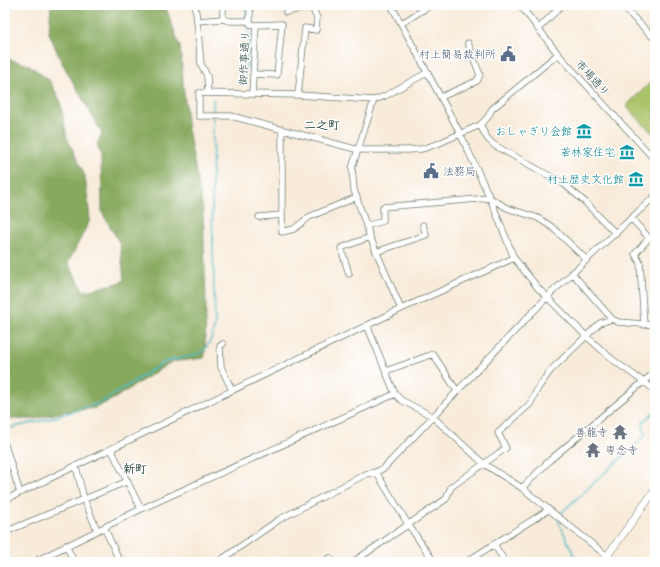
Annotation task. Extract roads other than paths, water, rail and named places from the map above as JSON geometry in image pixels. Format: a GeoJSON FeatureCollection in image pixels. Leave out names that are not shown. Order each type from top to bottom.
{"type":"FeatureCollection","features":[{"type":"Feature","properties":{"kind":"main road"},"geometry":{"type":"LineString","coordinates":[[614,562],[607,556],[655,490]]}},
{"type":"Feature","properties":{"kind":"street"},"geometry":{"type":"LineString","coordinates":[[195,5],[201,64],[207,76],[208,92]]}},
{"type":"Feature","properties":{"kind":"street"},"geometry":{"type":"LineString","coordinates":[[223,5],[223,19]]}},
{"type":"Feature","properties":{"kind":"street","name":"御作事通り"},"geometry":{"type":"LineString","coordinates":[[250,5],[250,24],[256,25],[252,93]]}},
{"type":"Feature","properties":{"kind":"street"},"geometry":{"type":"LineString","coordinates":[[286,12],[320,5]]}},
{"type":"Feature","properties":{"kind":"street"},"geometry":{"type":"LineString","coordinates":[[391,5],[460,133],[490,198],[514,258],[525,273],[586,336],[613,360],[655,390]]}},
{"type":"Feature","properties":{"kind":"street"},"geometry":{"type":"LineString","coordinates":[[402,23],[431,5]]}},
{"type":"Feature","properties":{"kind":"street","name":"市場通り"},"geometry":{"type":"LineString","coordinates":[[520,5],[558,54],[655,160]]}},
{"type":"Feature","properties":{"kind":"street"},"geometry":{"type":"LineString","coordinates":[[538,29],[562,5]]}},
{"type":"Feature","properties":{"kind":"street"},"geometry":{"type":"LineString","coordinates":[[621,5],[655,39]]}},
{"type":"Feature","properties":{"kind":"street"},"geometry":{"type":"LineString","coordinates":[[298,95],[306,28],[316,30],[317,18],[312,6]]}},
{"type":"Feature","properties":{"kind":"street"},"geometry":{"type":"LineString","coordinates":[[197,21],[223,19],[230,21],[250,21]]}},
{"type":"Feature","properties":{"kind":"street"},"geometry":{"type":"LineString","coordinates":[[253,74],[276,75],[282,24],[256,25]]}},
{"type":"Feature","properties":{"kind":"street"},"geometry":{"type":"LineString","coordinates":[[441,97],[477,81],[480,75],[468,44]]}},
{"type":"Feature","properties":{"kind":"street"},"geometry":{"type":"LineString","coordinates":[[428,72],[386,96],[374,100],[252,93],[199,93],[199,116],[231,116],[359,150],[422,149],[480,125],[488,117],[492,109],[558,54]]}},
{"type":"Feature","properties":{"kind":"street"},"geometry":{"type":"LineString","coordinates":[[374,100],[352,168],[354,190],[370,237],[401,309]]}},
{"type":"Feature","properties":{"kind":"street"},"geometry":{"type":"LineString","coordinates":[[480,125],[487,138],[494,145],[564,184],[585,202],[616,234]]}},
{"type":"Feature","properties":{"kind":"street"},"geometry":{"type":"LineString","coordinates":[[282,129],[282,232],[294,229],[309,218],[357,197]]}},
{"type":"Feature","properties":{"kind":"street"},"geometry":{"type":"LineString","coordinates":[[218,562],[280,520],[366,474],[376,472],[384,468],[548,296],[655,196]]}},
{"type":"Feature","properties":{"kind":"street"},"geometry":{"type":"LineString","coordinates":[[366,226],[383,221],[383,207],[490,198],[507,208],[538,218],[552,227],[586,260]]}},
{"type":"Feature","properties":{"kind":"street"},"geometry":{"type":"LineString","coordinates":[[259,217],[282,215]]}},
{"type":"Feature","properties":{"kind":"street"},"geometry":{"type":"LineString","coordinates":[[632,219],[649,238],[635,254],[640,263],[644,325]]}},
{"type":"Feature","properties":{"kind":"street"},"geometry":{"type":"LineString","coordinates":[[376,252],[426,235],[423,225]]}},
{"type":"Feature","properties":{"kind":"street"},"geometry":{"type":"LineString","coordinates":[[349,274],[341,248],[370,237]]}},
{"type":"Feature","properties":{"kind":"street"},"geometry":{"type":"LineString","coordinates":[[6,498],[76,467],[367,325],[514,258]]}},
{"type":"Feature","properties":{"kind":"street"},"geometry":{"type":"LineString","coordinates":[[572,273],[612,320],[618,322],[655,325]]}},
{"type":"Feature","properties":{"kind":"street"},"geometry":{"type":"LineString","coordinates":[[353,562],[446,500],[451,487],[506,448],[498,433],[530,404],[538,388],[551,370],[600,323],[612,320]]}},
{"type":"Feature","properties":{"kind":"street"},"geometry":{"type":"LineString","coordinates":[[367,325],[395,394],[401,400],[432,416],[484,464],[522,488],[607,556]]}},
{"type":"Feature","properties":{"kind":"street"},"geometry":{"type":"LineString","coordinates":[[223,344],[220,346],[221,367],[232,390]]}},
{"type":"Feature","properties":{"kind":"street"},"geometry":{"type":"LineString","coordinates":[[386,371],[433,354],[457,391]]}},
{"type":"Feature","properties":{"kind":"street"},"geometry":{"type":"LineString","coordinates":[[522,488],[550,460],[655,372]]}},
{"type":"Feature","properties":{"kind":"street"},"geometry":{"type":"LineString","coordinates":[[34,562],[141,509],[372,406],[395,394]]}},
{"type":"Feature","properties":{"kind":"street"},"geometry":{"type":"LineString","coordinates":[[5,445],[20,493]]}},
{"type":"Feature","properties":{"kind":"street"},"geometry":{"type":"LineString","coordinates":[[111,449],[141,509]]}},
{"type":"Feature","properties":{"kind":"street"},"geometry":{"type":"LineString","coordinates":[[76,467],[84,499],[97,530]]}},
{"type":"Feature","properties":{"kind":"street"},"geometry":{"type":"LineString","coordinates":[[376,472],[408,524],[434,562]]}},
{"type":"Feature","properties":{"kind":"street"},"geometry":{"type":"LineString","coordinates":[[5,532],[128,481]]}},
{"type":"Feature","properties":{"kind":"street"},"geometry":{"type":"LineString","coordinates":[[466,562],[548,510]]}},
{"type":"Feature","properties":{"kind":"street"},"geometry":{"type":"LineString","coordinates":[[104,527],[120,562]]}},
{"type":"Feature","properties":{"kind":"street"},"geometry":{"type":"LineString","coordinates":[[494,544],[505,562]]}},
{"type":"Feature","properties":{"kind":"street"},"geometry":{"type":"LineString","coordinates":[[66,545],[74,562]]}},
{"type":"Feature","properties":{"kind":"street"},"geometry":{"type":"LineString","coordinates":[[324,562],[330,558],[333,562]]}},
{"type":"Feature","properties":{"kind":"waterway"},"geometry":{"type":"LineString","coordinates":[[244,5],[247,19]]}},
{"type":"Feature","properties":{"kind":"waterway"},"geometry":{"type":"LineString","coordinates":[[245,75],[250,35],[248,24]]}},
{"type":"Feature","properties":{"kind":"waterway"},"geometry":{"type":"LineString","coordinates":[[213,99],[213,114]]}},
{"type":"Feature","properties":{"kind":"waterway"},"geometry":{"type":"LineString","coordinates":[[5,429],[49,419],[102,402],[161,364],[171,360],[196,355],[207,346],[212,338],[215,325],[212,206],[213,117]]}},
{"type":"Feature","properties":{"kind":"waterway"},"geometry":{"type":"LineString","coordinates":[[560,514],[645,436],[643,422],[655,411]]}},
{"type":"Feature","properties":{"kind":"waterway"},"geometry":{"type":"LineString","coordinates":[[558,520],[577,562]]}},
{"type":"Feature","properties":{"kind":"place","name":"村上簡易裁判所"},"geometry":{"type":"Point","coordinates":[508,54]}},
{"type":"Feature","properties":{"kind":"place","name":"おしゃぎり会館"},"geometry":{"type":"Point","coordinates":[584,131]}},
{"type":"Feature","properties":{"kind":"place","name":"若林家住宅"},"geometry":{"type":"Point","coordinates":[627,152]}},
{"type":"Feature","properties":{"kind":"place","name":"法務局"},"geometry":{"type":"Point","coordinates":[431,171]}},
{"type":"Feature","properties":{"kind":"place","name":"村上歴史文化館"},"geometry":{"type":"Point","coordinates":[636,179]}},
{"type":"Feature","properties":{"kind":"place","name":"善龍寺"},"geometry":{"type":"Point","coordinates":[620,432]}},
{"type":"Feature","properties":{"kind":"place","name":"専念寺"},"geometry":{"type":"Point","coordinates":[593,450]}},
{"type":"Feature","properties":{"kind":"district","name":"二之町"},"geometry":{"type":"Point","coordinates":[322,124]}},
{"type":"Feature","properties":{"kind":"district","name":"新町"},"geometry":{"type":"Point","coordinates":[135,468]}}]}
